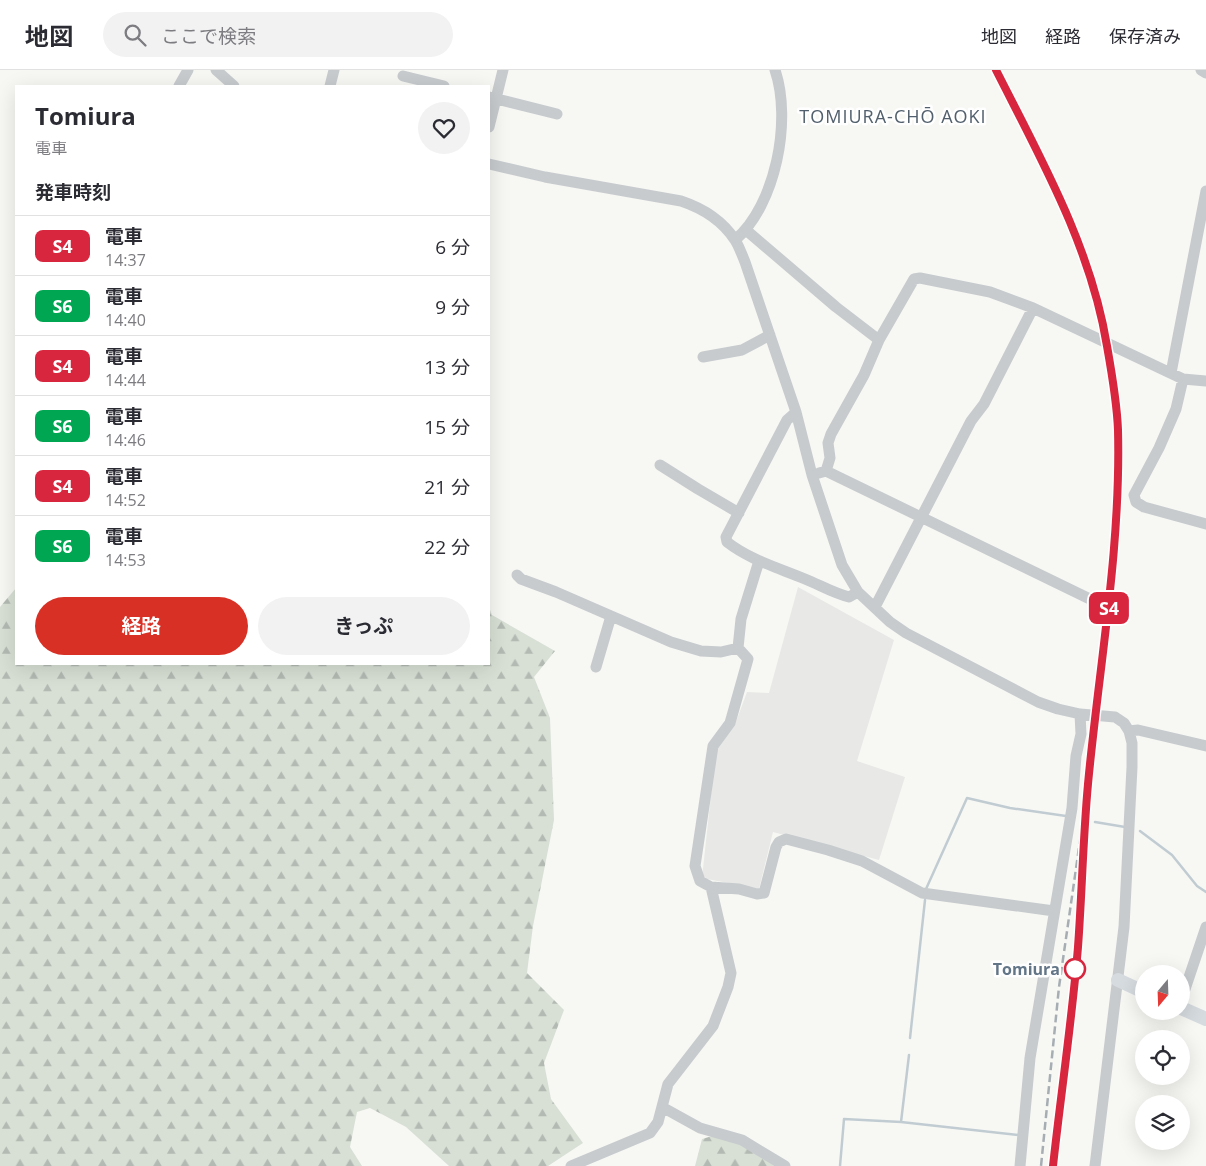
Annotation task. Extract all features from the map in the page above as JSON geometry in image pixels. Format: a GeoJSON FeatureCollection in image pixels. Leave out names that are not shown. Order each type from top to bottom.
{"type":"FeatureCollection","features":[{"type":"Feature","properties":{"kind":"main road"},"geometry":{"type":"LineString","coordinates":[[1118,980],[1135,988]]}},
{"type":"Feature","properties":{"kind":"main road"},"geometry":{"type":"LineString","coordinates":[[1190,1012],[1206,1019]]}},
{"type":"Feature","properties":{"kind":"street"},"geometry":{"type":"LineString","coordinates":[[180,85],[188,70]]}},
{"type":"Feature","properties":{"kind":"street"},"geometry":{"type":"LineString","coordinates":[[216,70],[233,85]]}},
{"type":"Feature","properties":{"kind":"street"},"geometry":{"type":"LineString","coordinates":[[330,85],[334,70]]}},
{"type":"Feature","properties":{"kind":"street"},"geometry":{"type":"LineString","coordinates":[[490,117],[492,98],[503,70]]}},
{"type":"Feature","properties":{"kind":"street"},"geometry":{"type":"LineString","coordinates":[[735,240],[746,230],[759,210],[774,172],[778,155],[782,101],[780,85],[775,70]]}},
{"type":"Feature","properties":{"kind":"street"},"geometry":{"type":"LineString","coordinates":[[1200,70],[1206,73]]}},
{"type":"Feature","properties":{"kind":"street"},"geometry":{"type":"LineString","coordinates":[[403,76],[440,85]]}},
{"type":"Feature","properties":{"kind":"street"},"geometry":{"type":"LineString","coordinates":[[492,98],[557,114]]}},
{"type":"Feature","properties":{"kind":"street"},"geometry":{"type":"LineString","coordinates":[[490,164],[545,177],[681,200],[701,208],[716,219],[735,240],[745,262],[796,412],[812,475],[842,565],[858,592],[890,622],[906,633],[995,680],[1038,702],[1058,709],[1080,714],[1115,717],[1124,723],[1129,731],[1132,743],[1132,767],[1124,927],[1095,1166]]}},
{"type":"Feature","properties":{"kind":"street"},"geometry":{"type":"LineString","coordinates":[[1171,373],[1206,191]]}},
{"type":"Feature","properties":{"kind":"street"},"geometry":{"type":"LineString","coordinates":[[746,230],[836,307],[879,340]]}},
{"type":"Feature","properties":{"kind":"street"},"geometry":{"type":"LineString","coordinates":[[826,470],[830,458],[828,443],[831,434],[864,375],[879,340],[914,279],[920,278],[990,292],[1033,308],[1183,379],[1206,381]]}},
{"type":"Feature","properties":{"kind":"street"},"geometry":{"type":"LineString","coordinates":[[875,608],[971,421],[984,404],[1033,308]]}},
{"type":"Feature","properties":{"kind":"street"},"geometry":{"type":"LineString","coordinates":[[703,357],[742,350],[770,335]]}},
{"type":"Feature","properties":{"kind":"street"},"geometry":{"type":"LineString","coordinates":[[1183,379],[1176,409],[1159,448],[1134,495],[1136,502],[1144,507],[1206,524]]}},
{"type":"Feature","properties":{"kind":"street"},"geometry":{"type":"LineString","coordinates":[[796,412],[787,420],[726,537],[728,542],[758,561],[808,580],[835,593],[849,597],[858,592]]}},
{"type":"Feature","properties":{"kind":"street"},"geometry":{"type":"LineString","coordinates":[[660,464],[698,490],[738,513]]}},
{"type":"Feature","properties":{"kind":"street"},"geometry":{"type":"LineString","coordinates":[[812,475],[826,470],[1094,601]]}},
{"type":"Feature","properties":{"kind":"street"},"geometry":{"type":"LineString","coordinates":[[758,561],[742,612],[738,648],[748,659],[730,723],[713,746],[695,866],[700,881],[711,887],[739,889],[757,894],[764,893],[776,847],[786,839],[862,861],[922,893],[1054,911]]}},
{"type":"Feature","properties":{"kind":"street"},"geometry":{"type":"LineString","coordinates":[[517,575],[521,579],[671,642],[701,652],[721,652],[738,648]]}},
{"type":"Feature","properties":{"kind":"street"},"geometry":{"type":"LineString","coordinates":[[596,667],[611,616]]}},
{"type":"Feature","properties":{"kind":"street"},"geometry":{"type":"LineString","coordinates":[[1020,1166],[1030,1058],[1072,808],[1076,756],[1081,734],[1080,714]]}},
{"type":"Feature","properties":{"kind":"street"},"geometry":{"type":"LineString","coordinates":[[1129,731],[1138,730],[1206,746]]}},
{"type":"Feature","properties":{"kind":"street"},"geometry":{"type":"LineString","coordinates":[[571,1166],[650,1133],[658,1122],[668,1084],[713,1026],[728,987],[731,973],[711,887]]}},
{"type":"Feature","properties":{"kind":"street"},"geometry":{"type":"LineString","coordinates":[[1190,974],[1206,927]]}},
{"type":"Feature","properties":{"kind":"street"},"geometry":{"type":"LineString","coordinates":[[662,1107],[700,1128],[742,1140],[785,1166]]}},
{"type":"Feature","properties":{"kind":"shaded area"},"geometry":{"type":"Polygon","coordinates":[[[798,587],[894,640],[857,761],[905,777],[879,860],[773,832],[759,889],[702,878],[716,748],[734,727],[747,692],[769,693],[798,587]]]}},
{"type":"Feature","properties":{"kind":"green space"},"geometry":{"type":"Polygon","coordinates":[[[15,589],[15,665],[490,665],[490,610],[492,615],[555,651],[534,677],[550,718],[554,820],[533,926],[527,973],[564,1010],[544,1063],[551,1099],[583,1143],[548,1166],[449,1166],[406,1127],[370,1108],[357,1112],[350,1147],[362,1166],[0,1166],[0,607],[15,589]]]}},
{"type":"Feature","properties":{"kind":"green space"},"geometry":{"type":"Polygon","coordinates":[[[726,1132],[775,1166],[695,1166],[702,1139],[726,1132]]]}},
{"type":"Feature","properties":{"kind":"waterway"},"geometry":{"type":"LineString","coordinates":[[926,889],[967,798],[1010,808],[1066,816]]}},
{"type":"Feature","properties":{"kind":"waterway"},"geometry":{"type":"LineString","coordinates":[[1095,822],[1125,827]]}},
{"type":"Feature","properties":{"kind":"waterway"},"geometry":{"type":"LineString","coordinates":[[1140,831],[1172,855],[1197,886],[1206,892]]}},
{"type":"Feature","properties":{"kind":"waterway"},"geometry":{"type":"LineString","coordinates":[[910,1038],[925,900]]}},
{"type":"Feature","properties":{"kind":"waterway"},"geometry":{"type":"LineString","coordinates":[[901,1122],[909,1055]]}},
{"type":"Feature","properties":{"kind":"waterway"},"geometry":{"type":"LineString","coordinates":[[840,1166],[844,1119],[901,1122],[1019,1135]]}},
{"type":"Feature","properties":{"kind":"railway"},"geometry":{"type":"LineString","coordinates":[[996,70],[1046,168],[1076,233],[1091,281],[1107,344],[1118,427],[1116,541],[1088,785],[1059,987],[1041,1166]]}},
{"type":"Feature","properties":{"kind":"railway"},"geometry":{"type":"LineString","coordinates":[[1053,1166],[1078,950],[1083,863]]}},
{"type":"Feature","properties":{"kind":"train","name":"S4"},"geometry":{"type":"LineString","coordinates":[[996,70],[1046,168],[1076,233],[1091,281],[1107,344],[1118,427],[1116,541],[1088,785],[1078,950],[1053,1166]]}},
{"type":"Feature","properties":{"kind":"place","name":"Tomiura"},"geometry":{"type":"Point","coordinates":[1075,969]}},
{"type":"Feature","properties":{"kind":"district","name":"TOMIURA-CHŌ AOKI"},"geometry":{"type":"Point","coordinates":[893,117]}}]}
